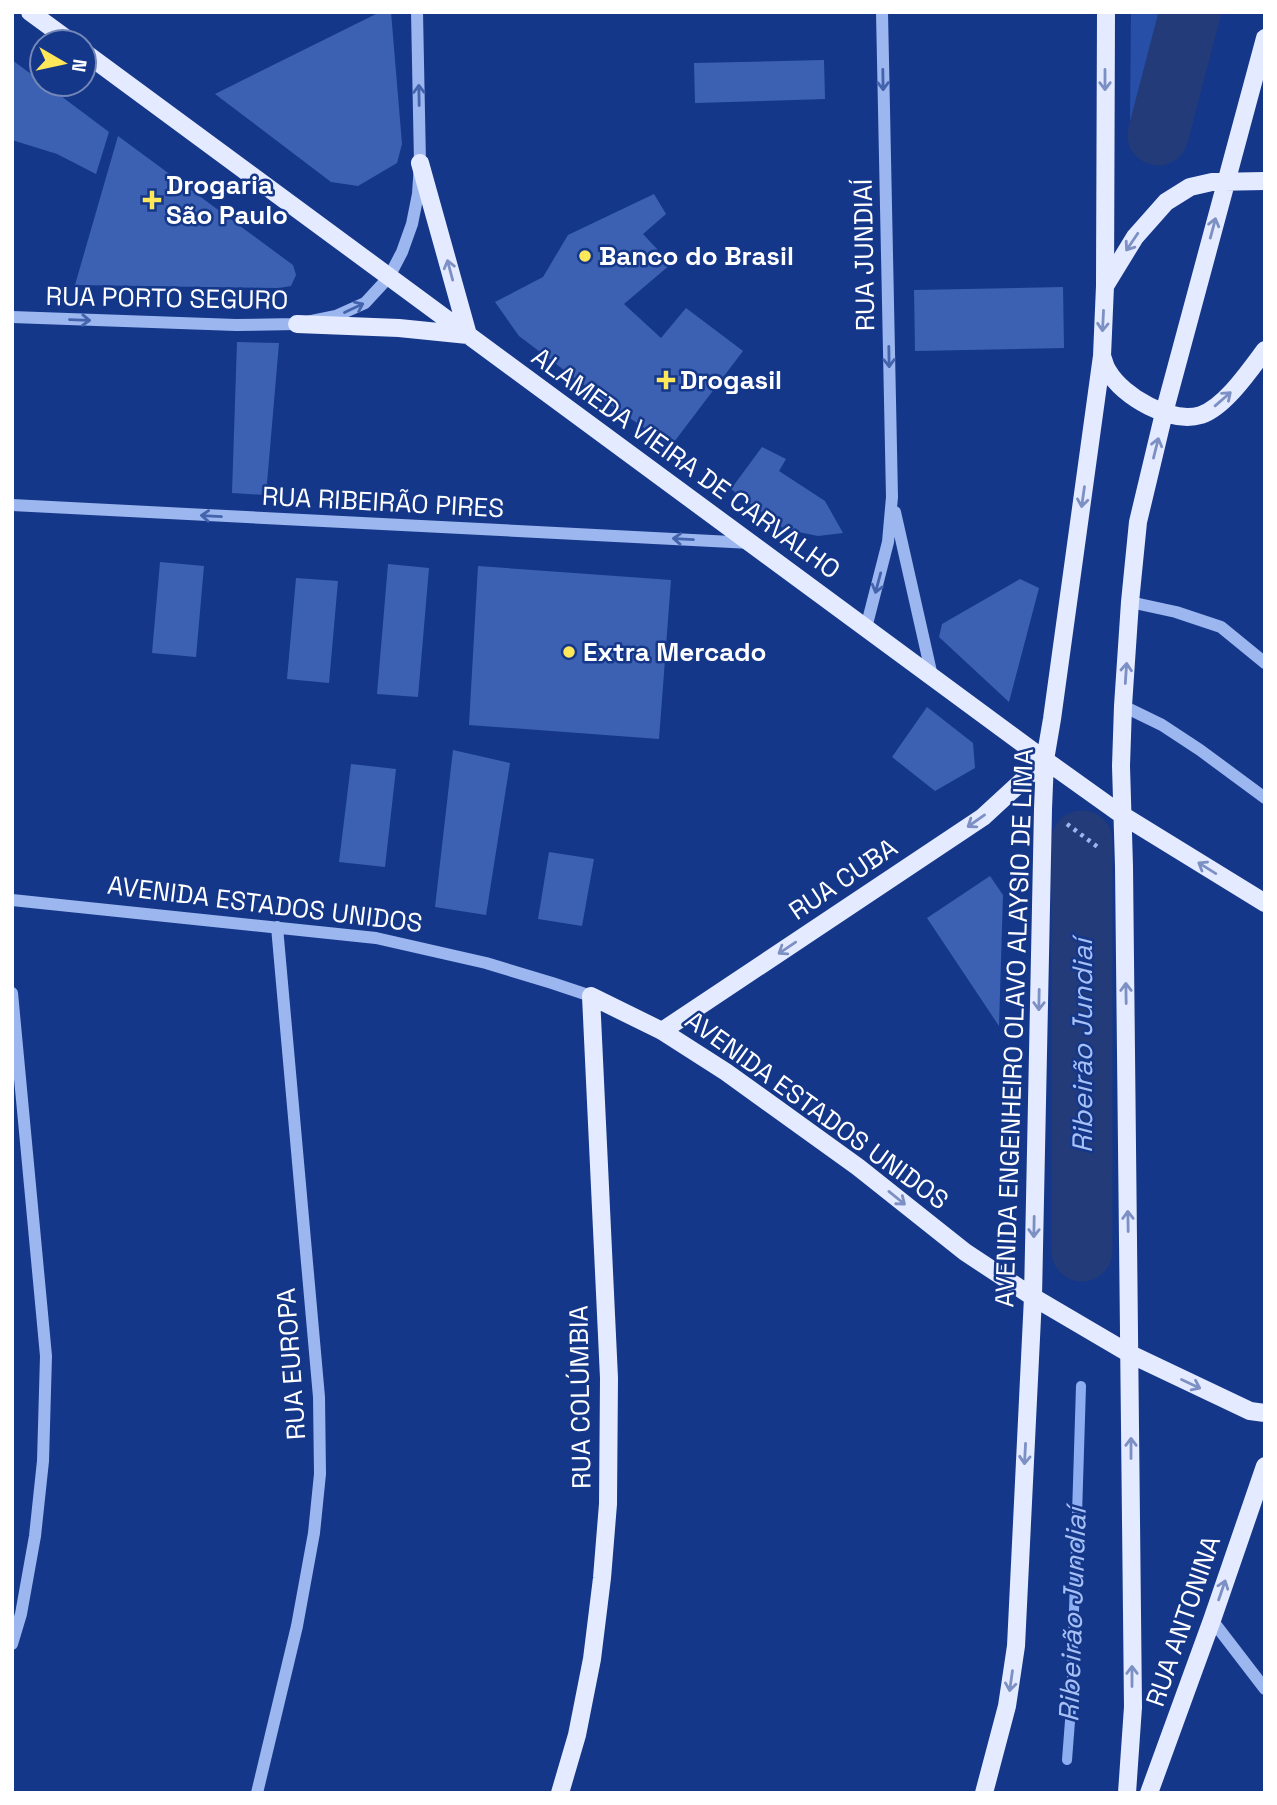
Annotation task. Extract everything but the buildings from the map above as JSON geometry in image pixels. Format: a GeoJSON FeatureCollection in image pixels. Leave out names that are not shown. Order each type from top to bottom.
{"type":"FeatureCollection","features":[{"type":"Feature","properties":{"kind":"main road"},"geometry":{"type":"LineString","coordinates":[[30,12],[52,28]]}},
{"type":"Feature","properties":{"kind":"main road","name":"AVENIDA ENGENHEIRO OLAVO ALAYSIO DE LIMA"},"geometry":{"type":"LineString","coordinates":[[984,1793],[1007,1706],[1016,1646],[1033,1297],[1045,760],[1102,356],[1105,286],[1106,12]]}},
{"type":"Feature","properties":{"kind":"main road"},"geometry":{"type":"LineString","coordinates":[[1127,1793],[1133,1707],[1121,766],[1130,603],[1138,523],[1164,413],[1265,38]]}},
{"type":"Feature","properties":{"kind":"main road","name":"ALAMEDA VIEIRA DE CARVALHO"},"geometry":{"type":"LineString","coordinates":[[98,62],[1045,760],[1122,815],[1265,904]]}},
{"type":"Feature","properties":{"kind":"main road"},"geometry":{"type":"LineString","coordinates":[[297,324],[399,328],[468,335],[420,163]]}},
{"type":"Feature","properties":{"kind":"main road"},"geometry":{"type":"LineString","coordinates":[[1105,286],[1135,237],[1166,202],[1190,187],[1212,182],[1265,181]]}},
{"type":"Feature","properties":{"kind":"main road"},"geometry":{"type":"LineString","coordinates":[[1102,356],[1108,371],[1117,382],[1147,406],[1164,413],[1186,416],[1202,415],[1224,401],[1265,351]]}},
{"type":"Feature","properties":{"kind":"main road","name":"RUA CUBA"},"geometry":{"type":"LineString","coordinates":[[663,1031],[983,817],[1045,760]]}},
{"type":"Feature","properties":{"kind":"main road","name":"AVENIDA ESTADOS UNIDOS"},"geometry":{"type":"LineString","coordinates":[[591,996],[663,1031],[737,1079],[858,1167],[965,1252],[1033,1297],[1130,1354],[1250,1411],[1265,1413]]}},
{"type":"Feature","properties":{"kind":"main road","name":"RUA COLÚMBIA"},"geometry":{"type":"LineString","coordinates":[[561,1793],[577,1735],[592,1659],[608,1504],[609,1377],[591,996]]}},
{"type":"Feature","properties":{"kind":"main road","name":"RUA ANTONINA"},"geometry":{"type":"LineString","coordinates":[[1149,1793],[1265,1466]]}},
{"type":"Feature","properties":{"kind":"street","name":"RUA PORTO SEGURO"},"geometry":{"type":"LineString","coordinates":[[12,317],[236,325],[297,324],[336,316],[365,303],[389,277],[402,252],[418,194],[420,163],[417,12]]}},
{"type":"Feature","properties":{"kind":"street","name":"RUA JUNDIAÍ"},"geometry":{"type":"LineString","coordinates":[[866,628],[888,542],[892,498],[882,12]]}},
{"type":"Feature","properties":{"kind":"street","name":"RUA JUNDIAÍ"},"geometry":{"type":"LineString","coordinates":[[892,498],[932,676]]}},
{"type":"Feature","properties":{"kind":"street","name":"RUA RIBEIRÃO PIRES"},"geometry":{"type":"LineString","coordinates":[[12,506],[751,543]]}},
{"type":"Feature","properties":{"kind":"street"},"geometry":{"type":"LineString","coordinates":[[1130,603],[1176,612],[1221,627],[1265,663]]}},
{"type":"Feature","properties":{"kind":"street"},"geometry":{"type":"LineString","coordinates":[[1123,706],[1162,725],[1265,798]]}},
{"type":"Feature","properties":{"kind":"street","name":"AVENIDA ESTADOS UNIDOS"},"geometry":{"type":"LineString","coordinates":[[12,900],[376,938],[474,960],[591,996]]}},
{"type":"Feature","properties":{"kind":"street","name":"RUA EUROPA"},"geometry":{"type":"LineString","coordinates":[[257,1793],[297,1626],[314,1533],[320,1474],[319,1397],[277,927]]}},
{"type":"Feature","properties":{"kind":"street"},"geometry":{"type":"LineString","coordinates":[[12,993],[46,1356],[43,1461],[35,1536],[21,1614],[12,1644]]}},
{"type":"Feature","properties":{"kind":"street"},"geometry":{"type":"LineString","coordinates":[[1212,1620],[1265,1689]]}},
{"type":"Feature","properties":{"kind":"path"},"geometry":{"type":"LineString","coordinates":[[1043,809],[1124,866]]}},
{"type":"Feature","properties":{"kind":"shaded area"},"geometry":{"type":"Polygon","coordinates":[[[1131,12],[1175,12],[1145,118],[1130,120],[1131,12]]]}},
{"type":"Feature","properties":{"kind":"waterway","name":"Ribeirão Jundiaí"},"geometry":{"type":"LineString","coordinates":[[1158,135],[1190,12]]}},
{"type":"Feature","properties":{"kind":"waterway","name":"Ribeirão Jundiaí"},"geometry":{"type":"LineString","coordinates":[[1082,841],[1082,1251]]}},
{"type":"Feature","properties":{"kind":"waterway","name":"Ribeirão Jundiaí"},"geometry":{"type":"LineString","coordinates":[[1067,1760],[1081,1386]]}},
{"type":"Feature","properties":{"kind":"place","name":"Drogaria São Paulo"},"geometry":{"type":"Point","coordinates":[152,200]}},
{"type":"Feature","properties":{"kind":"place","name":"Banco do Brasil"},"geometry":{"type":"Point","coordinates":[585,256]}},
{"type":"Feature","properties":{"kind":"place","name":"Drogasil"},"geometry":{"type":"Point","coordinates":[666,380]}},
{"type":"Feature","properties":{"kind":"place","name":"Extra Mercado"},"geometry":{"type":"Point","coordinates":[569,652]}}]}
